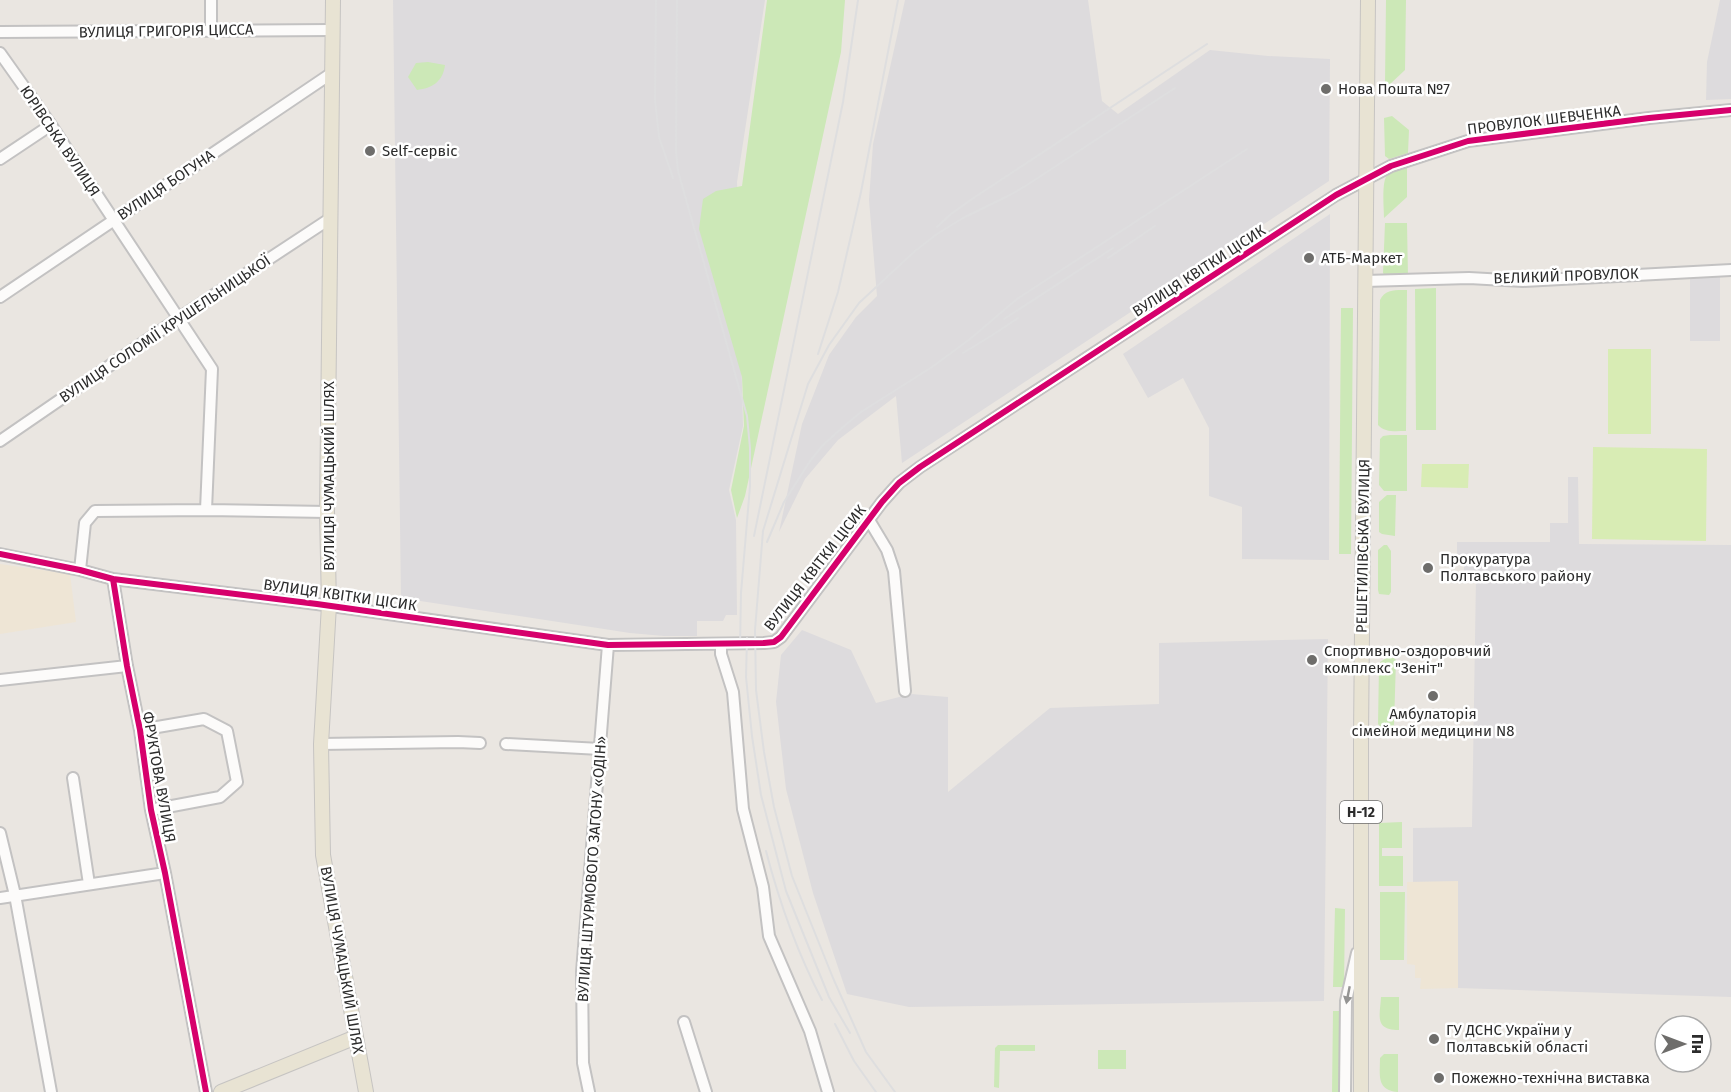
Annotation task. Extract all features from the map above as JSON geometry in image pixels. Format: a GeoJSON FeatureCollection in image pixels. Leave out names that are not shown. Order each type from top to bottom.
{"type":"FeatureCollection","features":[{"type":"Feature","properties":{"kind":"main road","name":"ВУЛИЦЯ ЧУМАЦЬКИЙ ШЛЯХ"},"geometry":{"type":"LineString","coordinates":[[333,0],[327,512],[329,605],[321,744],[323,855],[366,1092]]}},
{"type":"Feature","properties":{"kind":"main road","name":"РЕШЕТИЛІВСЬКА ВУЛИЦЯ"},"geometry":{"type":"LineString","coordinates":[[1361,1092],[1361,725],[1368,0]]}},
{"type":"Feature","properties":{"kind":"main road"},"geometry":{"type":"LineString","coordinates":[[221,1092],[356,1036]]}},
{"type":"Feature","properties":{"kind":"street"},"geometry":{"type":"LineString","coordinates":[[211,0],[211,30]]}},
{"type":"Feature","properties":{"kind":"street","name":"ВУЛИЦЯ ГРИГОРІЯ ЦИССА"},"geometry":{"type":"LineString","coordinates":[[0,33],[332,30]]}},
{"type":"Feature","properties":{"kind":"street","name":"ЮРІВСЬКА ВУЛИЦЯ"},"geometry":{"type":"LineString","coordinates":[[0,53],[51,125],[212,369],[206,510]]}},
{"type":"Feature","properties":{"kind":"street","name":"ВУЛИЦЯ БОГУНА"},"geometry":{"type":"LineString","coordinates":[[0,297],[332,73]]}},
{"type":"Feature","properties":{"kind":"street","name":"ПРОВУЛОК ШЕВЧЕНКА"},"geometry":{"type":"LineString","coordinates":[[1366,178],[1412,158],[1468,141],[1731,110]]}},
{"type":"Feature","properties":{"kind":"street"},"geometry":{"type":"LineString","coordinates":[[0,159],[51,125]]}},
{"type":"Feature","properties":{"kind":"street","name":"ВУЛИЦЯ КВІТКИ ЦІСИК"},"geometry":{"type":"LineString","coordinates":[[113,579],[329,605],[609,645],[764,644],[778,640],[899,483],[920,467],[1336,195],[1366,178]]}},
{"type":"Feature","properties":{"kind":"street","name":"ВУЛИЦЯ СОЛОМІЇ КРУШЕЛЬНИЦЬКОЇ"},"geometry":{"type":"LineString","coordinates":[[0,441],[179,318],[331,218]]}},
{"type":"Feature","properties":{"kind":"street","name":"ВЕЛИКИЙ ПРОВУЛОК"},"geometry":{"type":"LineString","coordinates":[[1365,281],[1468,278],[1523,280],[1731,270]]}},
{"type":"Feature","properties":{"kind":"street"},"geometry":{"type":"LineString","coordinates":[[80,570],[86,523],[95,511],[327,512]]}},
{"type":"Feature","properties":{"kind":"street"},"geometry":{"type":"LineString","coordinates":[[869,520],[887,550],[894,570],[905,691]]}},
{"type":"Feature","properties":{"kind":"street"},"geometry":{"type":"LineString","coordinates":[[0,554],[113,579]]}},
{"type":"Feature","properties":{"kind":"street","name":"ФРУКТОВА ВУЛИЦЯ"},"geometry":{"type":"LineString","coordinates":[[113,579],[140,730],[151,810],[206,1092]]}},
{"type":"Feature","properties":{"kind":"street"},"geometry":{"type":"LineString","coordinates":[[721,644],[721,654],[733,692],[743,809],[763,886],[769,936],[810,1031],[828,1092]]}},
{"type":"Feature","properties":{"kind":"street","name":"ВУЛИЦЯ ШТУРМОВОГО ЗАГОНУ «ОДІН»"},"geometry":{"type":"LineString","coordinates":[[589,1092],[583,1063],[582,972],[609,645]]}},
{"type":"Feature","properties":{"kind":"street"},"geometry":{"type":"LineString","coordinates":[[0,680],[127,666]]}},
{"type":"Feature","properties":{"kind":"street"},"geometry":{"type":"LineString","coordinates":[[140,730],[204,719],[219,727],[226,731],[237,782],[220,797],[151,810]]}},
{"type":"Feature","properties":{"kind":"street"},"geometry":{"type":"LineString","coordinates":[[321,744],[480,743]]}},
{"type":"Feature","properties":{"kind":"street"},"geometry":{"type":"LineString","coordinates":[[506,744],[600,749]]}},
{"type":"Feature","properties":{"kind":"street"},"geometry":{"type":"LineString","coordinates":[[73,778],[89,884]]}},
{"type":"Feature","properties":{"kind":"street"},"geometry":{"type":"LineString","coordinates":[[0,833],[15,895],[51,1092]]}},
{"type":"Feature","properties":{"kind":"street"},"geometry":{"type":"LineString","coordinates":[[0,898],[165,873]]}},
{"type":"Feature","properties":{"kind":"street"},"geometry":{"type":"LineString","coordinates":[[1345,1092],[1346,1001],[1361,938]]}},
{"type":"Feature","properties":{"kind":"street"},"geometry":{"type":"LineString","coordinates":[[684,1022],[706,1092]]}},
{"type":"Feature","properties":{"kind":"shaded area"},"geometry":{"type":"Polygon","coordinates":[[[393,0],[765,0],[737,182],[743,426],[729,490],[736,520],[737,615],[726,615],[723,621],[697,621],[697,636],[630,633],[401,598],[393,0]]]}},
{"type":"Feature","properties":{"kind":"shaded area"},"geometry":{"type":"Polygon","coordinates":[[[905,0],[1088,0],[1102,101],[1118,114],[1210,50],[1330,59],[1329,181],[902,463],[896,396],[838,440],[805,479],[779,532],[802,424],[829,355],[856,317],[877,296],[869,200],[873,144],[905,0]]]}},
{"type":"Feature","properties":{"kind":"shaded area"},"geometry":{"type":"Polygon","coordinates":[[[1720,0],[1731,0],[1731,99],[1706,100],[1707,62],[1720,0]]]}},
{"type":"Feature","properties":{"kind":"shaded area"},"geometry":{"type":"Polygon","coordinates":[[[1330,214],[1329,560],[1242,559],[1242,507],[1209,496],[1209,428],[1183,378],[1148,398],[1123,354],[1330,214]]]}},
{"type":"Feature","properties":{"kind":"shaded area"},"geometry":{"type":"Polygon","coordinates":[[[1690,275],[1720,275],[1720,341],[1690,341],[1690,275]]]}},
{"type":"Feature","properties":{"kind":"shaded area"},"geometry":{"type":"Polygon","coordinates":[[[1568,477],[1578,477],[1579,544],[1731,545],[1731,997],[1458,988],[1457,882],[1413,882],[1413,828],[1472,827],[1476,577],[1464,577],[1464,557],[1457,557],[1457,542],[1550,542],[1550,523],[1568,523],[1568,477]]]}},
{"type":"Feature","properties":{"kind":"shaded area"},"geometry":{"type":"Polygon","coordinates":[[[0,564],[70,574],[76,622],[0,634],[0,564]]]}},
{"type":"Feature","properties":{"kind":"shaded area"},"geometry":{"type":"Polygon","coordinates":[[[802,630],[851,650],[876,703],[911,694],[948,697],[948,792],[1050,708],[1159,704],[1159,643],[1328,639],[1324,1001],[909,1007],[847,994],[813,893],[786,789],[776,702],[781,655],[802,630]]]}},
{"type":"Feature","properties":{"kind":"shaded area"},"geometry":{"type":"Polygon","coordinates":[[[1458,881],[1458,988],[1420,989],[1421,978],[1415,978],[1415,965],[1407,964],[1407,882],[1458,881]]]}},
{"type":"Feature","properties":{"kind":"green space"},"geometry":{"type":"Polygon","coordinates":[[[767,0],[845,0],[841,52],[745,496],[737,518],[731,490],[744,426],[742,377],[699,229],[703,199],[716,191],[742,186],[767,0]]]}},
{"type":"Feature","properties":{"kind":"green space"},"geometry":{"type":"Polygon","coordinates":[[[1386,0],[1406,0],[1405,70],[1388,86],[1385,83],[1386,0]]]}},
{"type":"Feature","properties":{"kind":"green space"},"geometry":{"type":"Polygon","coordinates":[[[428,62],[445,65],[444,71],[436,83],[417,90],[408,77],[416,63],[428,62]]]}},
{"type":"Feature","properties":{"kind":"green space"},"geometry":{"type":"Polygon","coordinates":[[[1392,116],[1409,130],[1408,153],[1389,159],[1385,156],[1384,118],[1392,116]]]}},
{"type":"Feature","properties":{"kind":"green space"},"geometry":{"type":"Polygon","coordinates":[[[1407,167],[1407,197],[1384,218],[1386,177],[1392,172],[1407,167]]]}},
{"type":"Feature","properties":{"kind":"green space"},"geometry":{"type":"Polygon","coordinates":[[[1385,223],[1407,223],[1408,278],[1386,277],[1383,273],[1385,223]]]}},
{"type":"Feature","properties":{"kind":"green space"},"geometry":{"type":"Polygon","coordinates":[[[1436,288],[1436,430],[1416,430],[1415,289],[1436,288]]]}},
{"type":"Feature","properties":{"kind":"green space"},"geometry":{"type":"Polygon","coordinates":[[[1407,290],[1406,431],[1391,431],[1378,425],[1380,300],[1388,292],[1407,290]]]}},
{"type":"Feature","properties":{"kind":"green space"},"geometry":{"type":"Polygon","coordinates":[[[1341,308],[1353,308],[1351,554],[1339,554],[1341,308]]]}},
{"type":"Feature","properties":{"kind":"green space"},"geometry":{"type":"Polygon","coordinates":[[[1608,349],[1651,349],[1651,434],[1608,434],[1608,349]]]}},
{"type":"Feature","properties":{"kind":"green space"},"geometry":{"type":"Polygon","coordinates":[[[1390,435],[1407,435],[1407,491],[1384,491],[1379,485],[1380,439],[1390,435]]]}},
{"type":"Feature","properties":{"kind":"green space"},"geometry":{"type":"Polygon","coordinates":[[[1593,447],[1707,449],[1706,541],[1592,539],[1593,447]]]}},
{"type":"Feature","properties":{"kind":"green space"},"geometry":{"type":"Polygon","coordinates":[[[1422,464],[1469,464],[1468,488],[1421,487],[1422,464]]]}},
{"type":"Feature","properties":{"kind":"green space"},"geometry":{"type":"Polygon","coordinates":[[[1387,495],[1396,495],[1395,536],[1379,532],[1379,502],[1387,495]]]}},
{"type":"Feature","properties":{"kind":"green space"},"geometry":{"type":"Polygon","coordinates":[[[1387,545],[1391,551],[1391,592],[1389,595],[1379,594],[1378,590],[1378,550],[1387,545]]]}},
{"type":"Feature","properties":{"kind":"green space"},"geometry":{"type":"Polygon","coordinates":[[[1388,657],[1396,660],[1394,725],[1386,729],[1378,724],[1379,666],[1380,662],[1388,657]]]}},
{"type":"Feature","properties":{"kind":"green space"},"geometry":{"type":"Polygon","coordinates":[[[1402,822],[1402,848],[1382,848],[1382,856],[1403,856],[1403,886],[1379,886],[1379,823],[1402,822]]]}},
{"type":"Feature","properties":{"kind":"green space"},"geometry":{"type":"Polygon","coordinates":[[[1380,892],[1405,892],[1404,960],[1380,960],[1380,892]]]}},
{"type":"Feature","properties":{"kind":"green space"},"geometry":{"type":"Polygon","coordinates":[[[1335,908],[1345,909],[1344,987],[1333,987],[1335,908]]]}},
{"type":"Feature","properties":{"kind":"green space"},"geometry":{"type":"Polygon","coordinates":[[[1381,997],[1399,997],[1399,1030],[1382,1025],[1380,1021],[1381,997]]]}},
{"type":"Feature","properties":{"kind":"green space"},"geometry":{"type":"Polygon","coordinates":[[[1333,1011],[1343,1011],[1342,1092],[1332,1092],[1333,1011]]]}},
{"type":"Feature","properties":{"kind":"green space"},"geometry":{"type":"Polygon","coordinates":[[[998,1045],[1035,1045],[1035,1051],[1000,1051],[999,1088],[994,1087],[995,1048],[998,1045]]]}},
{"type":"Feature","properties":{"kind":"green space"},"geometry":{"type":"Polygon","coordinates":[[[1098,1050],[1126,1050],[1126,1069],[1098,1069],[1098,1050]]]}},
{"type":"Feature","properties":{"kind":"green space"},"geometry":{"type":"Polygon","coordinates":[[[1384,1054],[1398,1054],[1398,1092],[1386,1088],[1381,1081],[1380,1058],[1384,1054]]]}},
{"type":"Feature","properties":{"kind":"railway"},"geometry":{"type":"LineString","coordinates":[[656,0],[655,100],[659,137],[673,178]]}},
{"type":"Feature","properties":{"kind":"railway"},"geometry":{"type":"LineString","coordinates":[[677,0],[676,151],[678,171],[747,416],[750,486],[741,593],[740,647]]}},
{"type":"Feature","properties":{"kind":"railway"},"geometry":{"type":"LineString","coordinates":[[754,536],[843,102],[858,0]]}},
{"type":"Feature","properties":{"kind":"railway"},"geometry":{"type":"LineString","coordinates":[[818,354],[838,292],[861,192],[898,0]]}},
{"type":"Feature","properties":{"kind":"railway"},"geometry":{"type":"LineString","coordinates":[[937,227],[972,199],[1207,44]]}},
{"type":"Feature","properties":{"kind":"railway"},"geometry":{"type":"LineString","coordinates":[[895,1092],[866,1052],[833,978],[792,876],[774,807],[756,690],[755,630],[763,531],[808,384],[829,345],[859,303],[915,251],[937,234],[1027,185],[1175,88]]}},
{"type":"Feature","properties":{"kind":"railway"},"geometry":{"type":"LineString","coordinates":[[767,542],[784,502],[810,461],[823,445],[861,412],[932,367],[970,339],[1017,299],[1247,149]]}},
{"type":"Feature","properties":{"kind":"railway"},"geometry":{"type":"LineString","coordinates":[[1108,258],[1155,226]]}},
{"type":"Feature","properties":{"kind":"railway"},"geometry":{"type":"LineString","coordinates":[[1004,319],[1113,248]]}},
{"type":"Feature","properties":{"kind":"railway"},"geometry":{"type":"LineString","coordinates":[[963,353],[1018,318]]}},
{"type":"Feature","properties":{"kind":"railway"},"geometry":{"type":"LineString","coordinates":[[747,638],[746,677],[761,795],[786,891],[829,997],[850,1033]]}},
{"type":"Feature","properties":{"kind":"railway"},"geometry":{"type":"LineString","coordinates":[[766,851],[790,927],[822,1000]]}},
{"type":"Feature","properties":{"kind":"railway"},"geometry":{"type":"LineString","coordinates":[[835,1024],[854,1061],[876,1092]]}},
{"type":"Feature","properties":{"kind":"cycle path"},"geometry":{"type":"LineString","coordinates":[[113,579],[317,604],[608,645],[774,642],[781,637],[882,502],[899,483],[920,467],[1336,195],[1391,166],[1468,141],[1731,110]]}},
{"type":"Feature","properties":{"kind":"cycle path"},"geometry":{"type":"LineString","coordinates":[[0,554],[113,579],[140,730],[151,810],[206,1092]]}},
{"type":"Feature","properties":{"kind":"place","name":"Нова Пошта №7"},"geometry":{"type":"Point","coordinates":[1326,89]}},
{"type":"Feature","properties":{"kind":"place","name":"Self-сервіс"},"geometry":{"type":"Point","coordinates":[370,151]}},
{"type":"Feature","properties":{"kind":"place","name":"АТБ-Маркет"},"geometry":{"type":"Point","coordinates":[1309,258]}},
{"type":"Feature","properties":{"kind":"place","name":"Прокуратура Полтавського району"},"geometry":{"type":"Point","coordinates":[1428,568]}},
{"type":"Feature","properties":{"kind":"place","name":"Спортивно-оздоровчий комплекс \"Зеніт\""},"geometry":{"type":"Point","coordinates":[1312,660]}},
{"type":"Feature","properties":{"kind":"place","name":"Амбулаторія сімейной медицини N8"},"geometry":{"type":"Point","coordinates":[1433,696]}},
{"type":"Feature","properties":{"kind":"place","name":"ГУ ДСНС України у Полтавській області"},"geometry":{"type":"Point","coordinates":[1434,1039]}},
{"type":"Feature","properties":{"kind":"place","name":"Пожежно-технічна виставка"},"geometry":{"type":"Point","coordinates":[1439,1078]}}]}
